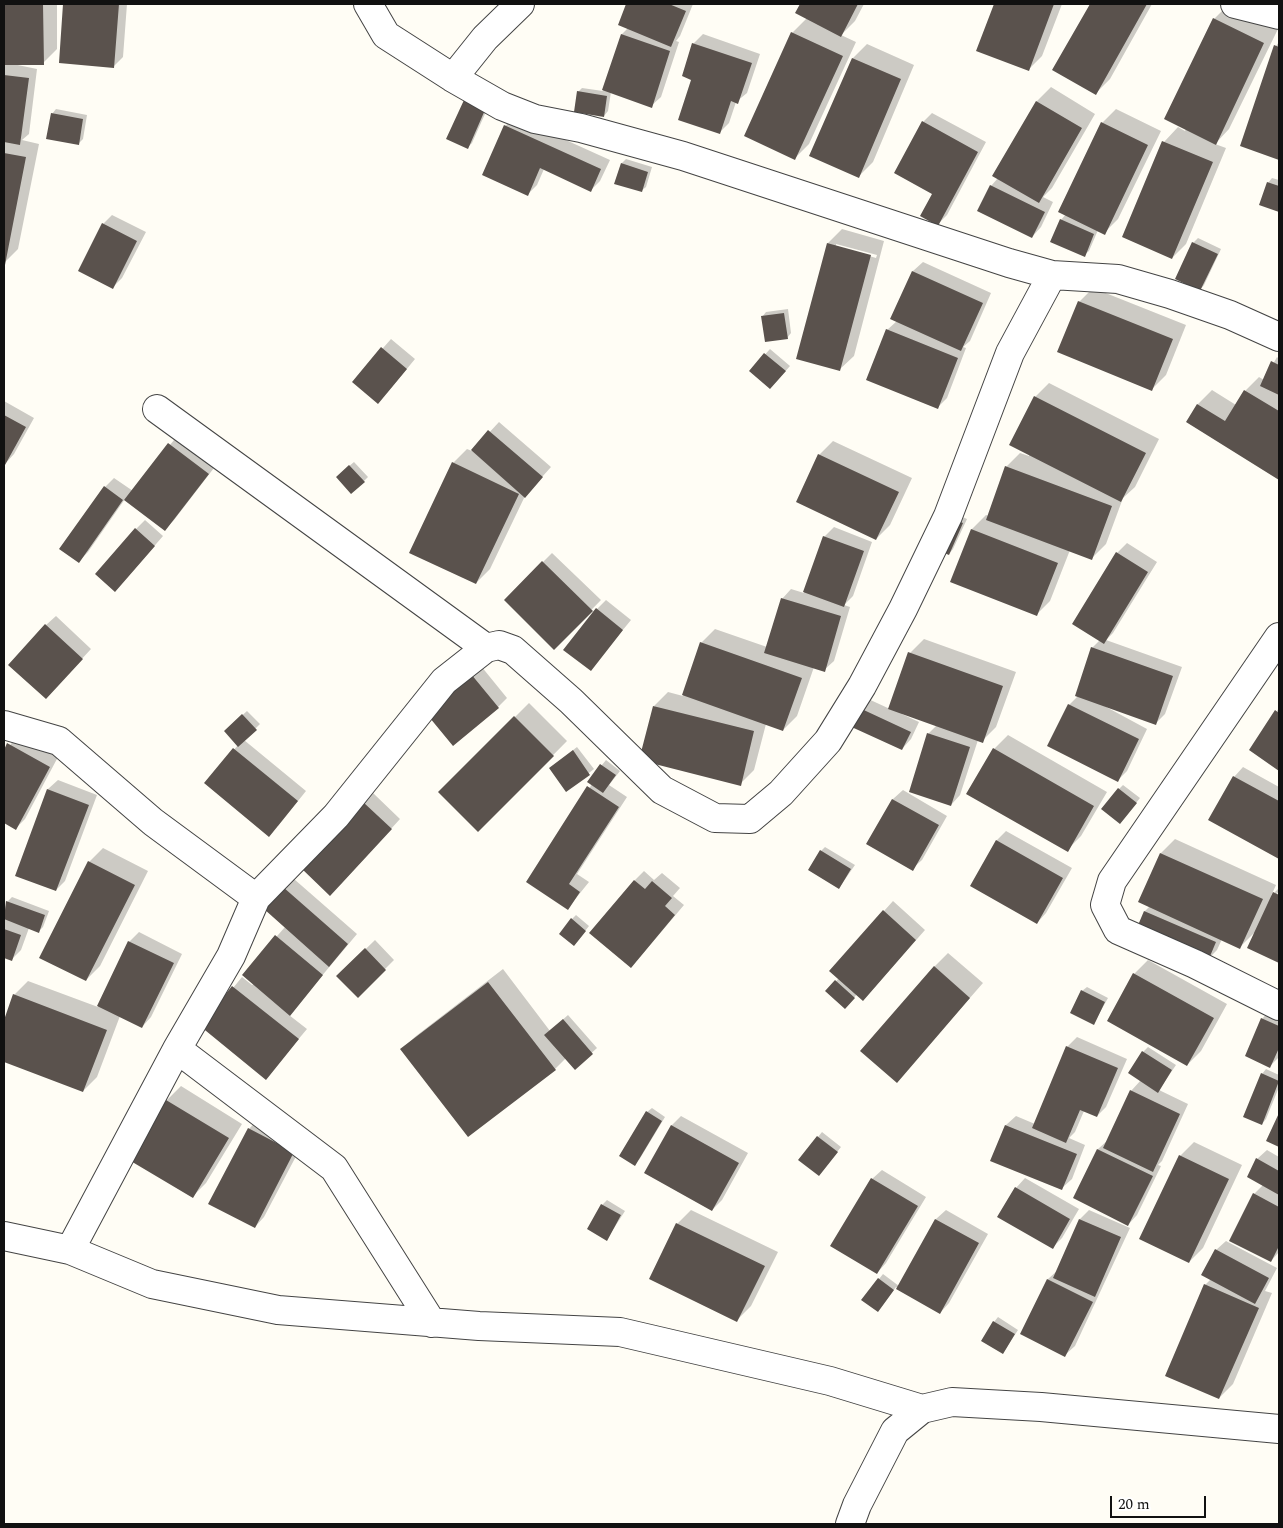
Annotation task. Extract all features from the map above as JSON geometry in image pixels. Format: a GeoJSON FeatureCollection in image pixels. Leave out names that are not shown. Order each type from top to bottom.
{"type":"FeatureCollection","features":[{"type":"Feature","properties":{"kind":"street"},"geometry":{"type":"LineString","coordinates":[[368,4],[386,35],[453,78],[502,106],[535,119],[580,128],[683,156],[1009,263],[1052,275],[1118,279],[1230,315],[1279,337]]}},
{"type":"Feature","properties":{"kind":"street"},"geometry":{"type":"LineString","coordinates":[[453,78],[485,38],[520,4]]}},
{"type":"Feature","properties":{"kind":"street"},"geometry":{"type":"LineString","coordinates":[[1235,4],[1279,15]]}},
{"type":"Feature","properties":{"kind":"street"},"geometry":{"type":"LineString","coordinates":[[70,1250],[176,1049],[231,956],[256,898],[336,816],[444,681],[486,648],[500,645],[513,650],[571,701],[662,790],[716,818],[750,818],[781,793],[828,741],[862,686],[903,609],[948,516],[1010,353],[1052,275]]}},
{"type":"Feature","properties":{"kind":"street"},"geometry":{"type":"LineString","coordinates":[[157,409],[486,648]]}},
{"type":"Feature","properties":{"kind":"street"},"geometry":{"type":"LineString","coordinates":[[1276,647],[1112,881],[1105,905],[1118,930],[1195,964],[1279,1006]]}},
{"type":"Feature","properties":{"kind":"street"},"geometry":{"type":"LineString","coordinates":[[4,726],[59,741],[153,822],[256,898]]}},
{"type":"Feature","properties":{"kind":"street"},"geometry":{"type":"LineString","coordinates":[[176,1049],[334,1168],[432,1323]]}},
{"type":"Feature","properties":{"kind":"street"},"geometry":{"type":"LineString","coordinates":[[4,1236],[70,1250],[152,1284],[278,1310],[432,1323],[620,1332],[830,1381],[922,1409]]}},
{"type":"Feature","properties":{"kind":"street"},"geometry":{"type":"LineString","coordinates":[[850,1524],[857,1505],[895,1431],[922,1409],[952,1402],[1042,1407],[1279,1429]]}},
{"type":"Feature","properties":{"kind":"building"},"geometry":{"type":"Polygon","coordinates":[[[4,4],[43,4],[44,65],[4,65],[4,4]]]}},
{"type":"Feature","properties":{"kind":"building"},"geometry":{"type":"Polygon","coordinates":[[[63,4],[119,4],[114,68],[59,63],[63,4]]]}},
{"type":"Feature","properties":{"kind":"building"},"geometry":{"type":"Polygon","coordinates":[[[626,4],[669,4],[686,11],[671,47],[618,25],[626,4]]]}},
{"type":"Feature","properties":{"kind":"building"},"geometry":{"type":"Polygon","coordinates":[[[800,4],[858,4],[841,37],[795,13],[800,4]]]}},
{"type":"Feature","properties":{"kind":"building"},"geometry":{"type":"Polygon","coordinates":[[[994,4],[1054,4],[1029,71],[976,51],[994,4]]]}},
{"type":"Feature","properties":{"kind":"building"},"geometry":{"type":"Polygon","coordinates":[[[1090,4],[1147,4],[1096,95],[1052,70],[1090,4]]]}},
{"type":"Feature","properties":{"kind":"building"},"geometry":{"type":"Polygon","coordinates":[[[1213,18],[1264,43],[1216,145],[1164,119],[1213,18]]]}},
{"type":"Feature","properties":{"kind":"building"},"geometry":{"type":"Polygon","coordinates":[[[791,32],[843,56],[795,160],[744,136],[791,32]]]}},
{"type":"Feature","properties":{"kind":"building"},"geometry":{"type":"Polygon","coordinates":[[[621,34],[670,51],[652,108],[602,90],[621,34]]]}},
{"type":"Feature","properties":{"kind":"building"},"geometry":{"type":"Polygon","coordinates":[[[692,43],[752,63],[738,104],[731,101],[720,134],[678,120],[691,80],[682,76],[692,43]]]}},
{"type":"Feature","properties":{"kind":"building"},"geometry":{"type":"Polygon","coordinates":[[[1274,45],[1279,47],[1279,160],[1240,146],[1274,45]]]}},
{"type":"Feature","properties":{"kind":"building"},"geometry":{"type":"Polygon","coordinates":[[[852,58],[901,79],[859,178],[809,156],[852,58]]]}},
{"type":"Feature","properties":{"kind":"building"},"geometry":{"type":"Polygon","coordinates":[[[4,75],[29,78],[20,145],[4,142],[4,75]]]}},
{"type":"Feature","properties":{"kind":"building"},"geometry":{"type":"Polygon","coordinates":[[[577,91],[607,96],[604,117],[574,112],[577,91]]]}},
{"type":"Feature","properties":{"kind":"building"},"geometry":{"type":"Polygon","coordinates":[[[464,100],[485,110],[468,149],[446,139],[464,100]]]}},
{"type":"Feature","properties":{"kind":"building"},"geometry":{"type":"Polygon","coordinates":[[[1036,101],[1082,128],[1039,203],[992,176],[1036,101]]]}},
{"type":"Feature","properties":{"kind":"building"},"geometry":{"type":"Polygon","coordinates":[[[51,113],[83,119],[79,145],[46,139],[51,113]]]}},
{"type":"Feature","properties":{"kind":"building"},"geometry":{"type":"Polygon","coordinates":[[[922,121],[978,152],[938,226],[920,216],[932,194],[894,173],[922,121]]]}},
{"type":"Feature","properties":{"kind":"building"},"geometry":{"type":"Polygon","coordinates":[[[1101,122],[1148,145],[1105,235],[1058,212],[1101,122]]]}},
{"type":"Feature","properties":{"kind":"building"},"geometry":{"type":"Polygon","coordinates":[[[504,125],[601,169],[591,192],[540,168],[528,196],[482,175],[504,125]]]}},
{"type":"Feature","properties":{"kind":"building"},"geometry":{"type":"Polygon","coordinates":[[[1162,141],[1213,162],[1172,259],[1122,237],[1162,141]]]}},
{"type":"Feature","properties":{"kind":"building"},"geometry":{"type":"Polygon","coordinates":[[[4,153],[26,157],[5,265],[4,265],[4,153]]]}},
{"type":"Feature","properties":{"kind":"building"},"geometry":{"type":"Polygon","coordinates":[[[621,163],[648,172],[642,192],[614,184],[621,163]]]}},
{"type":"Feature","properties":{"kind":"building"},"geometry":{"type":"Polygon","coordinates":[[[1267,182],[1279,186],[1279,212],[1259,205],[1267,182]]]}},
{"type":"Feature","properties":{"kind":"building"},"geometry":{"type":"Polygon","coordinates":[[[990,185],[1045,212],[1032,238],[977,211],[990,185]]]}},
{"type":"Feature","properties":{"kind":"building"},"geometry":{"type":"Polygon","coordinates":[[[1060,219],[1094,234],[1085,257],[1050,242],[1060,219]]]}},
{"type":"Feature","properties":{"kind":"building"},"geometry":{"type":"Polygon","coordinates":[[[102,223],[137,241],[113,289],[78,271],[102,223]]]}},
{"type":"Feature","properties":{"kind":"building"},"geometry":{"type":"Polygon","coordinates":[[[1192,242],[1218,254],[1200,291],[1175,279],[1192,242]]]}},
{"type":"Feature","properties":{"kind":"building"},"geometry":{"type":"Polygon","coordinates":[[[827,243],[871,255],[840,371],[796,359],[827,243]]]}},
{"type":"Feature","properties":{"kind":"building"},"geometry":{"type":"Polygon","coordinates":[[[912,271],[983,303],[961,351],[890,319],[912,271]]]}},
{"type":"Feature","properties":{"kind":"building"},"geometry":{"type":"Polygon","coordinates":[[[1078,301],[1173,339],[1152,391],[1057,352],[1078,301]]]}},
{"type":"Feature","properties":{"kind":"building"},"geometry":{"type":"Polygon","coordinates":[[[784,313],[788,339],[765,342],[761,316],[784,313]]]}},
{"type":"Feature","properties":{"kind":"building"},"geometry":{"type":"Polygon","coordinates":[[[886,329],[958,358],[938,409],[866,380],[886,329]]]}},
{"type":"Feature","properties":{"kind":"building"},"geometry":{"type":"Polygon","coordinates":[[[381,347],[407,369],[378,404],[352,382],[381,347]]]}},
{"type":"Feature","properties":{"kind":"building"},"geometry":{"type":"Polygon","coordinates":[[[764,353],[786,371],[770,389],[749,371],[764,353]]]}},
{"type":"Feature","properties":{"kind":"building"},"geometry":{"type":"Polygon","coordinates":[[[1271,361],[1279,365],[1279,395],[1260,386],[1271,361]]]}},
{"type":"Feature","properties":{"kind":"building"},"geometry":{"type":"Polygon","coordinates":[[[1244,390],[1279,411],[1279,480],[1186,422],[1197,404],[1225,421],[1244,390]]]}},
{"type":"Feature","properties":{"kind":"building"},"geometry":{"type":"Polygon","coordinates":[[[1034,396],[1146,453],[1121,502],[1009,445],[1034,396]]]}},
{"type":"Feature","properties":{"kind":"building"},"geometry":{"type":"Polygon","coordinates":[[[4,415],[26,427],[5,465],[4,464],[4,415]]]}},
{"type":"Feature","properties":{"kind":"building"},"geometry":{"type":"Polygon","coordinates":[[[488,430],[543,477],[525,498],[471,450],[488,430]]]}},
{"type":"Feature","properties":{"kind":"building"},"geometry":{"type":"Polygon","coordinates":[[[168,443],[209,474],[165,531],[124,500],[168,443]]]}},
{"type":"Feature","properties":{"kind":"building"},"geometry":{"type":"Polygon","coordinates":[[[818,454],[899,492],[876,540],[796,502],[818,454]]]}},
{"type":"Feature","properties":{"kind":"building"},"geometry":{"type":"Polygon","coordinates":[[[452,462],[519,494],[476,584],[409,553],[452,462]]]}},
{"type":"Feature","properties":{"kind":"building"},"geometry":{"type":"Polygon","coordinates":[[[349,465],[365,482],[351,494],[336,477],[349,465]]]}},
{"type":"Feature","properties":{"kind":"building"},"geometry":{"type":"Polygon","coordinates":[[[1005,466],[1112,506],[1092,560],[986,520],[1005,466]]]}},
{"type":"Feature","properties":{"kind":"building"},"geometry":{"type":"Polygon","coordinates":[[[104,486],[123,500],[79,563],[59,549],[104,486]]]}},
{"type":"Feature","properties":{"kind":"building"},"geometry":{"type":"Polygon","coordinates":[[[951,518],[963,523],[949,555],[937,550],[951,518]]]}},
{"type":"Feature","properties":{"kind":"building"},"geometry":{"type":"Polygon","coordinates":[[[135,528],[155,546],[115,592],[95,574],[135,528]]]}},
{"type":"Feature","properties":{"kind":"building"},"geometry":{"type":"Polygon","coordinates":[[[971,529],[1058,563],[1037,616],[950,582],[971,529]]]}},
{"type":"Feature","properties":{"kind":"building"},"geometry":{"type":"Polygon","coordinates":[[[823,536],[864,551],[844,607],[803,592],[823,536]]]}},
{"type":"Feature","properties":{"kind":"building"},"geometry":{"type":"Polygon","coordinates":[[[1116,552],[1148,572],[1104,644],[1072,624],[1116,552]]]}},
{"type":"Feature","properties":{"kind":"building"},"geometry":{"type":"Polygon","coordinates":[[[542,561],[593,611],[554,650],[504,600],[542,561]]]}},
{"type":"Feature","properties":{"kind":"building"},"geometry":{"type":"Polygon","coordinates":[[[781,598],[841,616],[825,672],[764,653],[781,598]]]}},
{"type":"Feature","properties":{"kind":"building"},"geometry":{"type":"Polygon","coordinates":[[[596,608],[623,630],[591,671],[563,650],[596,608]]]}},
{"type":"Feature","properties":{"kind":"building"},"geometry":{"type":"Polygon","coordinates":[[[45,624],[83,659],[46,699],[8,665],[45,624]]]}},
{"type":"Feature","properties":{"kind":"building"},"geometry":{"type":"Polygon","coordinates":[[[700,642],[802,678],[783,731],[682,695],[700,642]]]}},
{"type":"Feature","properties":{"kind":"building"},"geometry":{"type":"Polygon","coordinates":[[[1091,647],[1173,676],[1156,725],[1075,696],[1091,647]]]}},
{"type":"Feature","properties":{"kind":"building"},"geometry":{"type":"Polygon","coordinates":[[[908,652],[1003,686],[983,743],[888,709],[908,652]]]}},
{"type":"Feature","properties":{"kind":"building"},"geometry":{"type":"Polygon","coordinates":[[[471,674],[499,708],[453,746],[425,712],[471,674]]]}},
{"type":"Feature","properties":{"kind":"building"},"geometry":{"type":"Polygon","coordinates":[[[1068,704],[1139,739],[1118,782],[1047,746],[1068,704]]]}},
{"type":"Feature","properties":{"kind":"building"},"geometry":{"type":"Polygon","coordinates":[[[853,705],[911,732],[902,750],[845,724],[853,705]]]}},
{"type":"Feature","properties":{"kind":"building"},"geometry":{"type":"Polygon","coordinates":[[[653,706],[754,731],[741,786],[639,760],[653,706]]]}},
{"type":"Feature","properties":{"kind":"building"},"geometry":{"type":"Polygon","coordinates":[[[1275,710],[1279,713],[1279,771],[1249,750],[1275,710]]]}},
{"type":"Feature","properties":{"kind":"building"},"geometry":{"type":"Polygon","coordinates":[[[242,714],[257,730],[238,747],[224,731],[242,714]]]}},
{"type":"Feature","properties":{"kind":"building"},"geometry":{"type":"Polygon","coordinates":[[[514,716],[554,756],[478,832],[438,792],[514,716]]]}},
{"type":"Feature","properties":{"kind":"building"},"geometry":{"type":"Polygon","coordinates":[[[927,733],[970,747],[951,806],[909,792],[927,733]]]}},
{"type":"Feature","properties":{"kind":"building"},"geometry":{"type":"Polygon","coordinates":[[[7,743],[50,767],[16,830],[4,823],[4,750],[7,743]]]}},
{"type":"Feature","properties":{"kind":"building"},"geometry":{"type":"Polygon","coordinates":[[[233,748],[298,801],[269,837],[204,783],[233,748]]]}},
{"type":"Feature","properties":{"kind":"building"},"geometry":{"type":"Polygon","coordinates":[[[993,748],[1094,806],[1068,852],[966,794],[993,748]]]}},
{"type":"Feature","properties":{"kind":"building"},"geometry":{"type":"Polygon","coordinates":[[[573,750],[590,775],[566,792],[549,768],[573,750]]]}},
{"type":"Feature","properties":{"kind":"building"},"geometry":{"type":"Polygon","coordinates":[[[600,764],[616,775],[603,793],[587,782],[600,764]]]}},
{"type":"Feature","properties":{"kind":"building"},"geometry":{"type":"Polygon","coordinates":[[[1233,776],[1279,801],[1279,859],[1208,820],[1233,776]]]}},
{"type":"Feature","properties":{"kind":"building"},"geometry":{"type":"Polygon","coordinates":[[[587,786],[619,807],[569,884],[580,892],[568,910],[526,882],[587,786]]]}},
{"type":"Feature","properties":{"kind":"building"},"geometry":{"type":"Polygon","coordinates":[[[1118,788],[1137,803],[1120,824],[1101,809],[1118,788]]]}},
{"type":"Feature","properties":{"kind":"building"},"geometry":{"type":"Polygon","coordinates":[[[47,789],[89,805],[56,891],[15,876],[47,789]]]}},
{"type":"Feature","properties":{"kind":"building"},"geometry":{"type":"Polygon","coordinates":[[[892,799],[939,825],[913,871],[866,844],[892,799]]]}},
{"type":"Feature","properties":{"kind":"building"},"geometry":{"type":"Polygon","coordinates":[[[363,802],[392,829],[330,896],[301,868],[363,802]]]}},
{"type":"Feature","properties":{"kind":"building"},"geometry":{"type":"Polygon","coordinates":[[[996,840],[1063,878],[1037,924],[970,886],[996,840]]]}},
{"type":"Feature","properties":{"kind":"building"},"geometry":{"type":"Polygon","coordinates":[[[820,850],[851,869],[839,889],[808,870],[820,850]]]}},
{"type":"Feature","properties":{"kind":"building"},"geometry":{"type":"Polygon","coordinates":[[[1160,853],[1263,899],[1240,949],[1138,902],[1160,853]]]}},
{"type":"Feature","properties":{"kind":"building"},"geometry":{"type":"Polygon","coordinates":[[[88,861],[135,885],[86,981],[39,958],[88,861]]]}},
{"type":"Feature","properties":{"kind":"building"},"geometry":{"type":"Polygon","coordinates":[[[634,880],[645,889],[652,881],[672,898],[665,906],[675,915],[631,968],[589,933],[634,880]]]}},
{"type":"Feature","properties":{"kind":"building"},"geometry":{"type":"Polygon","coordinates":[[[283,887],[348,944],[329,967],[264,909],[283,887]]]}},
{"type":"Feature","properties":{"kind":"building"},"geometry":{"type":"Polygon","coordinates":[[[1273,892],[1279,895],[1279,963],[1247,948],[1273,892]]]}},
{"type":"Feature","properties":{"kind":"building"},"geometry":{"type":"Polygon","coordinates":[[[6,901],[45,915],[39,933],[4,919],[6,901]]]}},
{"type":"Feature","properties":{"kind":"building"},"geometry":{"type":"Polygon","coordinates":[[[883,910],[916,940],[863,1001],[829,971],[883,910]]]}},
{"type":"Feature","properties":{"kind":"building"},"geometry":{"type":"Polygon","coordinates":[[[1144,911],[1216,942],[1208,961],[1136,930],[1144,911]]]}},
{"type":"Feature","properties":{"kind":"building"},"geometry":{"type":"Polygon","coordinates":[[[571,918],[586,931],[574,946],[559,934],[571,918]]]}},
{"type":"Feature","properties":{"kind":"building"},"geometry":{"type":"Polygon","coordinates":[[[4,929],[21,935],[12,961],[4,958],[4,929]]]}},
{"type":"Feature","properties":{"kind":"building"},"geometry":{"type":"Polygon","coordinates":[[[275,935],[323,975],[290,1016],[242,975],[275,935]]]}},
{"type":"Feature","properties":{"kind":"building"},"geometry":{"type":"Polygon","coordinates":[[[128,941],[174,963],[142,1028],[97,1006],[128,941]]]}},
{"type":"Feature","properties":{"kind":"building"},"geometry":{"type":"Polygon","coordinates":[[[365,948],[386,970],[358,998],[336,976],[365,948]]]}},
{"type":"Feature","properties":{"kind":"building"},"geometry":{"type":"Polygon","coordinates":[[[934,966],[970,998],[897,1083],[860,1051],[934,966]]]}},
{"type":"Feature","properties":{"kind":"building"},"geometry":{"type":"Polygon","coordinates":[[[1133,973],[1214,1018],[1187,1066],[1107,1021],[1133,973]]]}},
{"type":"Feature","properties":{"kind":"building"},"geometry":{"type":"Polygon","coordinates":[[[835,980],[855,998],[845,1009],[825,991],[835,980]]]}},
{"type":"Feature","properties":{"kind":"building"},"geometry":{"type":"Polygon","coordinates":[[[488,982],[556,1070],[468,1137],[400,1049],[488,982]]]}},
{"type":"Feature","properties":{"kind":"building"},"geometry":{"type":"Polygon","coordinates":[[[232,986],[299,1039],[266,1080],[200,1026],[232,986]]]}},
{"type":"Feature","properties":{"kind":"building"},"geometry":{"type":"Polygon","coordinates":[[[1081,990],[1105,1002],[1094,1025],[1070,1013],[1081,990]]]}},
{"type":"Feature","properties":{"kind":"building"},"geometry":{"type":"Polygon","coordinates":[[[13,994],[107,1030],[83,1092],[4,1062],[4,1020],[13,994]]]}},
{"type":"Feature","properties":{"kind":"building"},"geometry":{"type":"Polygon","coordinates":[[[1261,1018],[1279,1026],[1279,1048],[1270,1068],[1245,1056],[1261,1018]]]}},
{"type":"Feature","properties":{"kind":"building"},"geometry":{"type":"Polygon","coordinates":[[[563,1019],[593,1054],[575,1070],[544,1035],[563,1019]]]}},
{"type":"Feature","properties":{"kind":"building"},"geometry":{"type":"Polygon","coordinates":[[[1066,1046],[1118,1068],[1097,1117],[1080,1110],[1066,1143],[1032,1128],[1066,1046]]]}},
{"type":"Feature","properties":{"kind":"building"},"geometry":{"type":"Polygon","coordinates":[[[1142,1051],[1172,1070],[1158,1093],[1128,1073],[1142,1051]]]}},
{"type":"Feature","properties":{"kind":"building"},"geometry":{"type":"Polygon","coordinates":[[[1261,1073],[1279,1081],[1262,1125],[1243,1117],[1261,1073]]]}},
{"type":"Feature","properties":{"kind":"building"},"geometry":{"type":"Polygon","coordinates":[[[1130,1090],[1180,1114],[1153,1172],[1103,1148],[1130,1090]]]}},
{"type":"Feature","properties":{"kind":"building"},"geometry":{"type":"Polygon","coordinates":[[[166,1100],[229,1138],[193,1198],[129,1160],[166,1100]]]}},
{"type":"Feature","properties":{"kind":"building"},"geometry":{"type":"Polygon","coordinates":[[[646,1111],[662,1121],[635,1166],[619,1156],[646,1111]]]}},
{"type":"Feature","properties":{"kind":"building"},"geometry":{"type":"Polygon","coordinates":[[[1279,1113],[1279,1147],[1266,1141],[1279,1113]]]}},
{"type":"Feature","properties":{"kind":"building"},"geometry":{"type":"Polygon","coordinates":[[[671,1125],[739,1163],[712,1211],[644,1173],[671,1125]]]}},
{"type":"Feature","properties":{"kind":"building"},"geometry":{"type":"Polygon","coordinates":[[[1005,1125],[1077,1154],[1062,1190],[990,1161],[1005,1125]]]}},
{"type":"Feature","properties":{"kind":"building"},"geometry":{"type":"Polygon","coordinates":[[[248,1128],[294,1152],[255,1228],[208,1204],[248,1128]]]}},
{"type":"Feature","properties":{"kind":"building"},"geometry":{"type":"Polygon","coordinates":[[[817,1136],[838,1152],[819,1176],[798,1160],[817,1136]]]}},
{"type":"Feature","properties":{"kind":"building"},"geometry":{"type":"Polygon","coordinates":[[[1097,1149],[1153,1176],[1128,1226],[1073,1198],[1097,1149]]]}},
{"type":"Feature","properties":{"kind":"building"},"geometry":{"type":"Polygon","coordinates":[[[1179,1155],[1229,1179],[1189,1263],[1139,1239],[1179,1155]]]}},
{"type":"Feature","properties":{"kind":"building"},"geometry":{"type":"Polygon","coordinates":[[[1256,1158],[1279,1171],[1279,1195],[1247,1177],[1256,1158]]]}},
{"type":"Feature","properties":{"kind":"building"},"geometry":{"type":"Polygon","coordinates":[[[871,1178],[918,1206],[877,1274],[830,1246],[871,1178]]]}},
{"type":"Feature","properties":{"kind":"building"},"geometry":{"type":"Polygon","coordinates":[[[1015,1187],[1070,1219],[1053,1249],[997,1217],[1015,1187]]]}},
{"type":"Feature","properties":{"kind":"building"},"geometry":{"type":"Polygon","coordinates":[[[1253,1193],[1279,1207],[1279,1246],[1271,1262],[1229,1241],[1253,1193]]]}},
{"type":"Feature","properties":{"kind":"building"},"geometry":{"type":"Polygon","coordinates":[[[601,1204],[621,1215],[607,1241],[587,1229],[601,1204]]]}},
{"type":"Feature","properties":{"kind":"building"},"geometry":{"type":"Polygon","coordinates":[[[935,1219],[979,1243],[940,1314],[896,1289],[935,1219]]]}},
{"type":"Feature","properties":{"kind":"building"},"geometry":{"type":"Polygon","coordinates":[[[1079,1219],[1121,1237],[1095,1297],[1053,1278],[1079,1219]]]}},
{"type":"Feature","properties":{"kind":"building"},"geometry":{"type":"Polygon","coordinates":[[[676,1223],[765,1266],[737,1322],[649,1279],[676,1223]]]}},
{"type":"Feature","properties":{"kind":"building"},"geometry":{"type":"Polygon","coordinates":[[[1215,1249],[1269,1278],[1255,1304],[1201,1275],[1215,1249]]]}},
{"type":"Feature","properties":{"kind":"building"},"geometry":{"type":"Polygon","coordinates":[[[878,1278],[894,1290],[878,1312],[861,1300],[878,1278]]]}},
{"type":"Feature","properties":{"kind":"building"},"geometry":{"type":"Polygon","coordinates":[[[1047,1279],[1093,1302],[1065,1357],[1020,1334],[1047,1279]]]}},
{"type":"Feature","properties":{"kind":"building"},"geometry":{"type":"Polygon","coordinates":[[[1204,1284],[1259,1308],[1219,1399],[1165,1376],[1204,1284]]]}},
{"type":"Feature","properties":{"kind":"building"},"geometry":{"type":"Polygon","coordinates":[[[993,1321],[1015,1334],[1003,1354],[981,1341],[993,1321]]]}}]}
